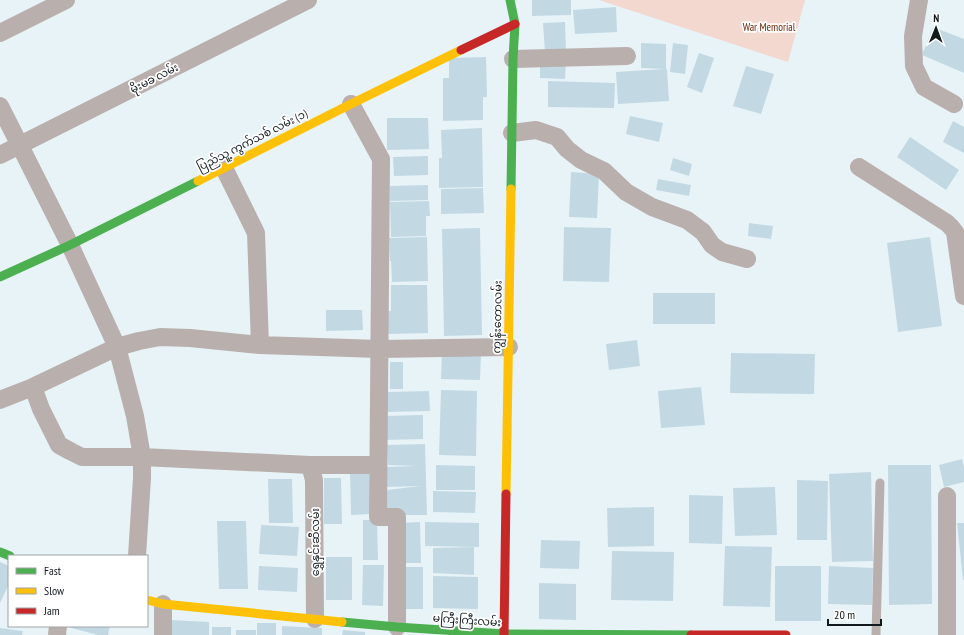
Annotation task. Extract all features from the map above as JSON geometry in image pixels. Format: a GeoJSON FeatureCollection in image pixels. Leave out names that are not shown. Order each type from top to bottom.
{"type":"FeatureCollection","features":[{"type":"Feature","properties":{"kind":"street"},"geometry":{"type":"LineString","coordinates":[[0,33],[66,0]]}},
{"type":"Feature","properties":{"kind":"street","name":"မိုးမခ လမ်း"},"geometry":{"type":"LineString","coordinates":[[0,155],[308,0]]}},
{"type":"Feature","properties":{"kind":"street","name":"ကျွန်းတောလမ်း"},"geometry":{"type":"LineString","coordinates":[[504,635],[513,58],[515,24],[510,0]]}},
{"type":"Feature","properties":{"kind":"street"},"geometry":{"type":"LineString","coordinates":[[920,0],[913,36],[914,66],[924,87],[954,104]]}},
{"type":"Feature","properties":{"kind":"street","name":"ပြည်သူ့ ကွက်သစ် လမ်း (၁)"},"geometry":{"type":"LineString","coordinates":[[0,277],[70,245],[351,104],[515,24]]}},
{"type":"Feature","properties":{"kind":"street"},"geometry":{"type":"LineString","coordinates":[[513,58],[627,56]]}},
{"type":"Feature","properties":{"kind":"street"},"geometry":{"type":"LineString","coordinates":[[351,104],[381,159],[378,518],[396,517],[397,627]]}},
{"type":"Feature","properties":{"kind":"street"},"geometry":{"type":"LineString","coordinates":[[0,106],[70,245],[117,347],[135,416],[142,457],[137,555]]}},
{"type":"Feature","properties":{"kind":"street"},"geometry":{"type":"LineString","coordinates":[[512,133],[536,130],[557,137],[567,149],[581,160],[604,171],[626,192],[652,208],[686,220],[703,232],[712,245],[722,252],[748,259]]}},
{"type":"Feature","properties":{"kind":"street"},"geometry":{"type":"LineString","coordinates":[[859,167],[951,227],[955,232],[964,296]]}},
{"type":"Feature","properties":{"kind":"street"},"geometry":{"type":"LineString","coordinates":[[224,168],[256,233],[260,345]]}},
{"type":"Feature","properties":{"kind":"street"},"geometry":{"type":"LineString","coordinates":[[0,400],[33,387],[117,347],[160,337],[190,338],[260,345],[379,349],[509,347]]}},
{"type":"Feature","properties":{"kind":"street"},"geometry":{"type":"LineString","coordinates":[[33,387],[41,409],[59,445],[82,457],[142,457],[310,466],[378,465]]}},
{"type":"Feature","properties":{"kind":"street","name":"ရွှေနှင်းဆီလမ်း"},"geometry":{"type":"LineString","coordinates":[[310,466],[314,480],[315,619]]}},
{"type":"Feature","properties":{"kind":"street"},"geometry":{"type":"LineString","coordinates":[[946,635],[947,496]]}},
{"type":"Feature","properties":{"kind":"street"},"geometry":{"type":"LineString","coordinates":[[155,602],[163,635]]}},
{"type":"Feature","properties":{"kind":"street","name":"မကြီးကြီးလမ်း"},"geometry":{"type":"LineString","coordinates":[[155,602],[397,627],[504,635],[786,635]]}},
{"type":"Feature","properties":{"kind":"lane"},"geometry":{"type":"LineString","coordinates":[[876,635],[880,483]]}},
{"type":"Feature","properties":{"kind":"green space","name":"War Memorial"},"geometry":{"type":"Polygon","coordinates":[[[599,0],[805,0],[788,62],[599,0]]]}},
{"type":"Feature","properties":{"kind":"building"},"geometry":{"type":"Polygon","coordinates":[[[532,0],[571,0],[571,15],[532,16],[532,0]]]}},
{"type":"Feature","properties":{"kind":"building"},"geometry":{"type":"Polygon","coordinates":[[[616,7],[617,32],[575,34],[573,10],[616,7]]]}},
{"type":"Feature","properties":{"kind":"building"},"geometry":{"type":"Polygon","coordinates":[[[565,22],[566,52],[545,52],[543,23],[565,22]]]}},
{"type":"Feature","properties":{"kind":"building"},"geometry":{"type":"Polygon","coordinates":[[[933,27],[964,39],[964,73],[922,55],[933,27]]]}},
{"type":"Feature","properties":{"kind":"building"},"geometry":{"type":"Polygon","coordinates":[[[641,43],[666,44],[666,69],[669,101],[618,104],[616,72],[664,69],[641,68],[641,43]]]}},
{"type":"Feature","properties":{"kind":"building"},"geometry":{"type":"Polygon","coordinates":[[[673,43],[688,45],[685,74],[670,72],[673,43]]]}},
{"type":"Feature","properties":{"kind":"building"},"geometry":{"type":"Polygon","coordinates":[[[699,53],[714,58],[702,93],[687,87],[699,53]]]}},
{"type":"Feature","properties":{"kind":"building"},"geometry":{"type":"Polygon","coordinates":[[[486,57],[487,97],[483,97],[483,120],[443,121],[443,78],[449,78],[449,58],[486,57]]]}},
{"type":"Feature","properties":{"kind":"building"},"geometry":{"type":"Polygon","coordinates":[[[540,61],[566,61],[565,79],[540,78],[540,61]]]}},
{"type":"Feature","properties":{"kind":"building"},"geometry":{"type":"Polygon","coordinates":[[[746,66],[774,74],[761,114],[733,106],[746,66]]]}},
{"type":"Feature","properties":{"kind":"building"},"geometry":{"type":"Polygon","coordinates":[[[548,81],[615,83],[614,108],[548,107],[548,81]]]}},
{"type":"Feature","properties":{"kind":"building"},"geometry":{"type":"Polygon","coordinates":[[[630,116],[663,123],[659,142],[626,134],[630,116]]]}},
{"type":"Feature","properties":{"kind":"building"},"geometry":{"type":"Polygon","coordinates":[[[387,118],[428,118],[429,149],[387,150],[387,118]]]}},
{"type":"Feature","properties":{"kind":"building"},"geometry":{"type":"Polygon","coordinates":[[[953,121],[964,127],[964,153],[943,142],[953,121]]]}},
{"type":"Feature","properties":{"kind":"building"},"geometry":{"type":"Polygon","coordinates":[[[482,128],[483,187],[439,188],[439,158],[442,158],[441,130],[482,128]]]}},
{"type":"Feature","properties":{"kind":"building"},"geometry":{"type":"Polygon","coordinates":[[[910,137],[959,170],[946,190],[897,157],[910,137]]]}},
{"type":"Feature","properties":{"kind":"building"},"geometry":{"type":"Polygon","coordinates":[[[428,156],[428,175],[394,176],[393,157],[428,156]]]}},
{"type":"Feature","properties":{"kind":"building"},"geometry":{"type":"Polygon","coordinates":[[[673,158],[692,164],[689,176],[670,170],[673,158]]]}},
{"type":"Feature","properties":{"kind":"building"},"geometry":{"type":"Polygon","coordinates":[[[571,172],[599,174],[597,218],[569,217],[571,172]]]}},
{"type":"Feature","properties":{"kind":"building"},"geometry":{"type":"Polygon","coordinates":[[[658,179],[691,185],[689,196],[656,190],[658,179]]]}},
{"type":"Feature","properties":{"kind":"building"},"geometry":{"type":"Polygon","coordinates":[[[428,185],[428,200],[390,201],[390,186],[428,185]]]}},
{"type":"Feature","properties":{"kind":"building"},"geometry":{"type":"Polygon","coordinates":[[[483,188],[484,213],[441,214],[441,189],[483,188]]]}},
{"type":"Feature","properties":{"kind":"building"},"geometry":{"type":"Polygon","coordinates":[[[429,201],[430,216],[426,216],[426,236],[391,237],[390,202],[429,201]]]}},
{"type":"Feature","properties":{"kind":"building"},"geometry":{"type":"Polygon","coordinates":[[[749,223],[773,226],[771,239],[748,236],[749,223]]]}},
{"type":"Feature","properties":{"kind":"building"},"geometry":{"type":"Polygon","coordinates":[[[564,227],[611,228],[609,282],[563,281],[564,227]]]}},
{"type":"Feature","properties":{"kind":"building"},"geometry":{"type":"Polygon","coordinates":[[[480,228],[482,335],[444,336],[442,229],[480,228]]]}},
{"type":"Feature","properties":{"kind":"building"},"geometry":{"type":"Polygon","coordinates":[[[427,237],[428,281],[392,282],[389,238],[427,237]]]}},
{"type":"Feature","properties":{"kind":"building"},"geometry":{"type":"Polygon","coordinates":[[[930,237],[942,326],[898,332],[887,243],[930,237]]]}},
{"type":"Feature","properties":{"kind":"building"},"geometry":{"type":"Polygon","coordinates":[[[391,285],[427,285],[428,333],[388,334],[387,311],[391,311],[391,285]]]}},
{"type":"Feature","properties":{"kind":"building"},"geometry":{"type":"Polygon","coordinates":[[[653,293],[715,293],[715,324],[653,324],[653,293]]]}},
{"type":"Feature","properties":{"kind":"building"},"geometry":{"type":"Polygon","coordinates":[[[326,310],[362,310],[363,330],[326,331],[326,310]]]}},
{"type":"Feature","properties":{"kind":"building"},"geometry":{"type":"Polygon","coordinates":[[[637,340],[640,366],[609,370],[606,344],[637,340]]]}},
{"type":"Feature","properties":{"kind":"building"},"geometry":{"type":"Polygon","coordinates":[[[442,351],[481,352],[480,380],[441,379],[442,351]]]}},
{"type":"Feature","properties":{"kind":"building"},"geometry":{"type":"Polygon","coordinates":[[[731,353],[815,354],[814,394],[730,393],[731,353]]]}},
{"type":"Feature","properties":{"kind":"building"},"geometry":{"type":"Polygon","coordinates":[[[390,362],[403,362],[403,389],[390,389],[390,362]]]}},
{"type":"Feature","properties":{"kind":"building"},"geometry":{"type":"Polygon","coordinates":[[[701,387],[705,425],[661,428],[658,391],[701,387]]]}},
{"type":"Feature","properties":{"kind":"building"},"geometry":{"type":"Polygon","coordinates":[[[441,390],[477,391],[476,456],[439,455],[441,390]]]}},
{"type":"Feature","properties":{"kind":"building"},"geometry":{"type":"Polygon","coordinates":[[[429,391],[430,411],[388,412],[388,392],[429,391]]]}},
{"type":"Feature","properties":{"kind":"building"},"geometry":{"type":"Polygon","coordinates":[[[423,415],[423,439],[384,440],[384,416],[423,415]]]}},
{"type":"Feature","properties":{"kind":"building"},"geometry":{"type":"Polygon","coordinates":[[[425,444],[427,515],[387,515],[387,490],[420,486],[387,487],[387,467],[416,466],[388,465],[387,445],[425,444]]]}},
{"type":"Feature","properties":{"kind":"building"},"geometry":{"type":"Polygon","coordinates":[[[962,459],[964,467],[964,482],[944,487],[939,465],[962,459]]]}},
{"type":"Feature","properties":{"kind":"building"},"geometry":{"type":"Polygon","coordinates":[[[436,465],[475,466],[475,490],[436,490],[436,465]]]}},
{"type":"Feature","properties":{"kind":"building"},"geometry":{"type":"Polygon","coordinates":[[[888,465],[931,465],[932,604],[889,605],[888,465]]]}},
{"type":"Feature","properties":{"kind":"building"},"geometry":{"type":"Polygon","coordinates":[[[369,469],[370,514],[351,515],[350,470],[369,469]]]}},
{"type":"Feature","properties":{"kind":"building"},"geometry":{"type":"Polygon","coordinates":[[[871,472],[873,561],[832,562],[829,474],[871,472]]]}},
{"type":"Feature","properties":{"kind":"building"},"geometry":{"type":"Polygon","coordinates":[[[324,478],[341,478],[342,524],[324,524],[324,478]]]}},
{"type":"Feature","properties":{"kind":"building"},"geometry":{"type":"Polygon","coordinates":[[[268,479],[292,479],[293,523],[269,523],[268,479]]]}},
{"type":"Feature","properties":{"kind":"building"},"geometry":{"type":"Polygon","coordinates":[[[797,480],[828,481],[827,540],[797,540],[797,480]]]}},
{"type":"Feature","properties":{"kind":"building"},"geometry":{"type":"Polygon","coordinates":[[[775,487],[777,535],[735,536],[733,488],[775,487]]]}},
{"type":"Feature","properties":{"kind":"building"},"geometry":{"type":"Polygon","coordinates":[[[433,491],[476,492],[475,513],[433,512],[433,491]]]}},
{"type":"Feature","properties":{"kind":"building"},"geometry":{"type":"Polygon","coordinates":[[[689,495],[723,496],[722,544],[689,543],[689,495]]]}},
{"type":"Feature","properties":{"kind":"building"},"geometry":{"type":"Polygon","coordinates":[[[654,507],[654,546],[608,547],[607,508],[654,507]]]}},
{"type":"Feature","properties":{"kind":"building"},"geometry":{"type":"Polygon","coordinates":[[[363,520],[377,520],[378,560],[363,560],[363,520]]]}},
{"type":"Feature","properties":{"kind":"building"},"geometry":{"type":"Polygon","coordinates":[[[217,521],[246,521],[248,589],[219,589],[217,521]]]}},
{"type":"Feature","properties":{"kind":"building"},"geometry":{"type":"Polygon","coordinates":[[[420,522],[421,563],[401,563],[400,523],[420,522]]]}},
{"type":"Feature","properties":{"kind":"building"},"geometry":{"type":"Polygon","coordinates":[[[425,522],[479,523],[479,547],[425,546],[425,522]]]}},
{"type":"Feature","properties":{"kind":"building"},"geometry":{"type":"Polygon","coordinates":[[[957,523],[964,523],[964,580],[963,580],[957,523]]]}},
{"type":"Feature","properties":{"kind":"building"},"geometry":{"type":"Polygon","coordinates":[[[261,525],[299,527],[297,556],[259,554],[261,525]]]}},
{"type":"Feature","properties":{"kind":"building"},"geometry":{"type":"Polygon","coordinates":[[[541,540],[580,541],[579,569],[540,568],[541,540]]]}},
{"type":"Feature","properties":{"kind":"building"},"geometry":{"type":"Polygon","coordinates":[[[725,546],[772,547],[770,607],[723,606],[725,546]]]}},
{"type":"Feature","properties":{"kind":"building"},"geometry":{"type":"Polygon","coordinates":[[[474,547],[474,575],[433,573],[433,548],[474,547]]]}},
{"type":"Feature","properties":{"kind":"building"},"geometry":{"type":"Polygon","coordinates":[[[612,551],[674,552],[673,601],[611,600],[612,551]]]}},
{"type":"Feature","properties":{"kind":"building"},"geometry":{"type":"Polygon","coordinates":[[[326,557],[352,557],[352,600],[326,600],[326,557]]]}},
{"type":"Feature","properties":{"kind":"building"},"geometry":{"type":"Polygon","coordinates":[[[0,562],[8,566],[8,586],[0,603],[0,562]]]}},
{"type":"Feature","properties":{"kind":"building"},"geometry":{"type":"Polygon","coordinates":[[[363,565],[384,565],[383,606],[362,605],[363,565]]]}},
{"type":"Feature","properties":{"kind":"building"},"geometry":{"type":"Polygon","coordinates":[[[259,566],[298,568],[297,592],[258,590],[259,566]]]}},
{"type":"Feature","properties":{"kind":"building"},"geometry":{"type":"Polygon","coordinates":[[[775,566],[821,566],[821,621],[775,621],[775,566]]]}},
{"type":"Feature","properties":{"kind":"building"},"geometry":{"type":"Polygon","coordinates":[[[829,566],[873,568],[872,605],[828,604],[829,566]]]}},
{"type":"Feature","properties":{"kind":"building"},"geometry":{"type":"Polygon","coordinates":[[[403,567],[423,567],[423,609],[403,609],[403,567]]]}},
{"type":"Feature","properties":{"kind":"building"},"geometry":{"type":"Polygon","coordinates":[[[433,576],[478,577],[478,609],[433,608],[433,576]]]}},
{"type":"Feature","properties":{"kind":"building"},"geometry":{"type":"Polygon","coordinates":[[[539,583],[576,584],[576,620],[539,619],[539,583]]]}},
{"type":"Feature","properties":{"kind":"building"},"geometry":{"type":"Polygon","coordinates":[[[171,620],[209,622],[209,635],[171,635],[171,620]]]}},
{"type":"Feature","properties":{"kind":"building"},"geometry":{"type":"Polygon","coordinates":[[[257,623],[276,623],[276,635],[257,635],[257,623]]]}},
{"type":"Feature","properties":{"kind":"building"},"geometry":{"type":"Polygon","coordinates":[[[282,626],[322,628],[322,635],[282,635],[282,626]]]}},
{"type":"Feature","properties":{"kind":"building"},"geometry":{"type":"Polygon","coordinates":[[[68,627],[110,627],[108,635],[98,635],[68,627]]]}},
{"type":"Feature","properties":{"kind":"building"},"geometry":{"type":"Polygon","coordinates":[[[212,627],[231,627],[231,635],[212,635],[212,627]]]}},
{"type":"Feature","properties":{"kind":"building"},"geometry":{"type":"Polygon","coordinates":[[[0,628],[23,631],[22,635],[0,635],[0,628]]]}},
{"type":"Feature","properties":{"kind":"building"},"geometry":{"type":"Polygon","coordinates":[[[236,630],[256,630],[256,635],[236,635],[236,630]]]}},
{"type":"Feature","properties":{"kind":"building"},"geometry":{"type":"Polygon","coordinates":[[[343,630],[365,632],[365,635],[342,635],[343,630]]]}},
{"type":"Feature","properties":{"kind":"traffic: fast"},"geometry":{"type":"LineString","coordinates":[[510,0],[515,24],[511,189]]}},
{"type":"Feature","properties":{"kind":"traffic: fast"},"geometry":{"type":"LineString","coordinates":[[0,277],[70,245],[198,181]]}},
{"type":"Feature","properties":{"kind":"traffic: fast"},"geometry":{"type":"LineString","coordinates":[[0,552],[8,555]]}},
{"type":"Feature","properties":{"kind":"traffic: fast"},"geometry":{"type":"LineString","coordinates":[[342,622],[504,634],[691,635]]}},
{"type":"Feature","properties":{"kind":"traffic: slow"},"geometry":{"type":"LineString","coordinates":[[198,181],[461,50]]}},
{"type":"Feature","properties":{"kind":"traffic: slow"},"geometry":{"type":"LineString","coordinates":[[506,494],[511,189]]}},
{"type":"Feature","properties":{"kind":"traffic: slow"},"geometry":{"type":"LineString","coordinates":[[148,600],[163,604],[342,622]]}},
{"type":"Feature","properties":{"kind":"traffic: jam"},"geometry":{"type":"LineString","coordinates":[[461,50],[515,24]]}},
{"type":"Feature","properties":{"kind":"traffic: jam"},"geometry":{"type":"LineString","coordinates":[[504,635],[506,494]]}},
{"type":"Feature","properties":{"kind":"traffic: jam"},"geometry":{"type":"LineString","coordinates":[[691,635],[786,635]]}}]}
